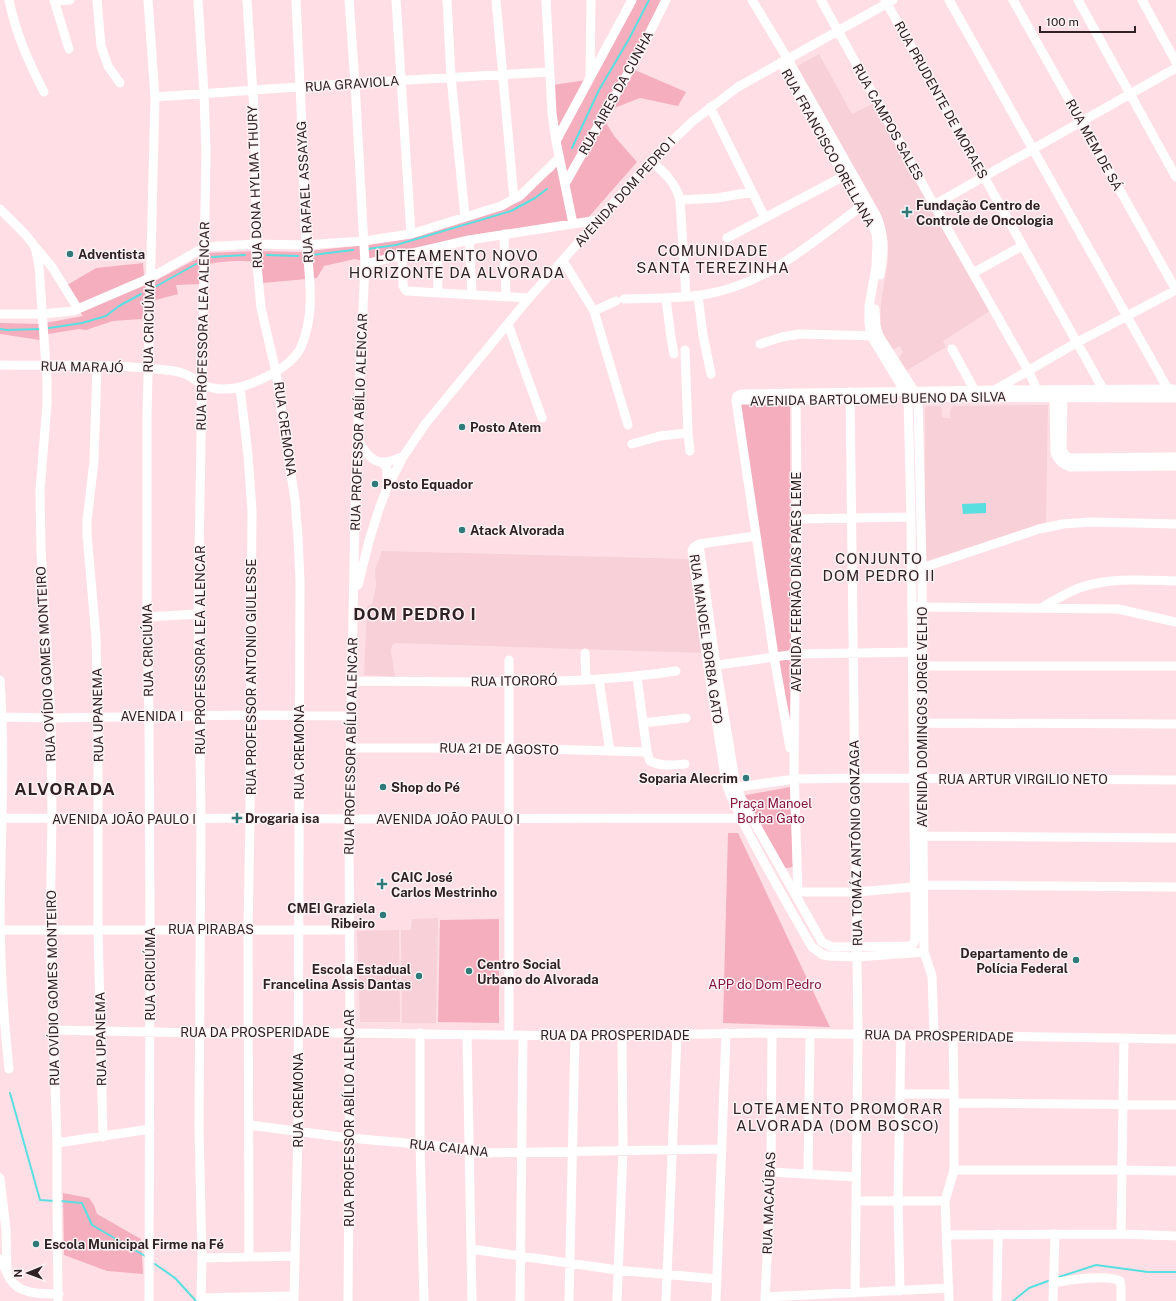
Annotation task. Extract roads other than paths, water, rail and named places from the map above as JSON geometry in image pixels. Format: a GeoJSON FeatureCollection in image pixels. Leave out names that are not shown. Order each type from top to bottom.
{"type":"FeatureCollection","features":[{"type":"Feature","properties":{"kind":"street"},"geometry":{"type":"LineString","coordinates":[[9,0],[13,20],[27,57],[44,92]]}},
{"type":"Feature","properties":{"kind":"street"},"geometry":{"type":"LineString","coordinates":[[70,0],[54,1],[70,49]]}},
{"type":"Feature","properties":{"kind":"street"},"geometry":{"type":"LineString","coordinates":[[97,0],[101,46],[108,66],[120,83]]}},
{"type":"Feature","properties":{"kind":"street","name":"RUA CRICIÚMA"},"geometry":{"type":"LineString","coordinates":[[148,0],[155,97],[148,369],[147,617],[150,819],[149,1301]]}},
{"type":"Feature","properties":{"kind":"street","name":"RUA PROFESSORA LEA ALENCAR"},"geometry":{"type":"LineString","coordinates":[[198,0],[206,153],[206,247],[201,384],[198,614],[201,819],[199,1128],[202,1258],[201,1300]]}},
{"type":"Feature","properties":{"kind":"street","name":"RUA DONA HYLMA THURY"},"geometry":{"type":"LineString","coordinates":[[247,0],[255,127],[255,244],[261,308],[276,372]]}},
{"type":"Feature","properties":{"kind":"street","name":"RUA RAFAEL ASSAYAG"},"geometry":{"type":"LineString","coordinates":[[276,372],[288,364],[300,349],[308,329],[311,302],[306,245],[296,0]]}},
{"type":"Feature","properties":{"kind":"street","name":"RUA PROFESSOR ABÍLIO ALENCAR"},"geometry":{"type":"LineString","coordinates":[[348,1301],[350,1032],[349,819],[356,465],[365,264],[349,0]]}},
{"type":"Feature","properties":{"kind":"street"},"geometry":{"type":"LineString","coordinates":[[396,0],[411,234]]}},
{"type":"Feature","properties":{"kind":"street"},"geometry":{"type":"LineString","coordinates":[[447,0],[451,77],[465,217]]}},
{"type":"Feature","properties":{"kind":"street"},"geometry":{"type":"LineString","coordinates":[[496,0],[514,199]]}},
{"type":"Feature","properties":{"kind":"street"},"geometry":{"type":"LineString","coordinates":[[546,0],[552,113],[559,158],[573,224]]}},
{"type":"Feature","properties":{"kind":"street"},"geometry":{"type":"LineString","coordinates":[[590,78],[591,0]]}},
{"type":"Feature","properties":{"kind":"street","name":"RUA AIRES DA CUNHA"},"geometry":{"type":"LineString","coordinates":[[565,184],[641,50],[666,0]]}},
{"type":"Feature","properties":{"kind":"street"},"geometry":{"type":"LineString","coordinates":[[752,0],[784,60]]}},
{"type":"Feature","properties":{"kind":"street","name":"RUA CAMPOS SALES"},"geometry":{"type":"LineString","coordinates":[[821,0],[1037,390]]}},
{"type":"Feature","properties":{"kind":"street"},"geometry":{"type":"LineString","coordinates":[[949,0],[1127,316],[1174,394]]}},
{"type":"Feature","properties":{"kind":"street","name":"RUA MEM DE SÁ"},"geometry":{"type":"LineString","coordinates":[[1013,0],[1176,290]]}},
{"type":"Feature","properties":{"kind":"street"},"geometry":{"type":"LineString","coordinates":[[1078,0],[1176,177]]}},
{"type":"Feature","properties":{"kind":"street"},"geometry":{"type":"LineString","coordinates":[[1142,0],[1176,62]]}},
{"type":"Feature","properties":{"kind":"street","name":"AVENIDA DOM PEDRO I"},"geometry":{"type":"LineString","coordinates":[[354,602],[369,541],[379,509],[387,488],[403,456],[426,423],[529,298],[651,160],[710,107],[738,87],[888,1]]}},
{"type":"Feature","properties":{"kind":"street","name":"RUA PRUDENTE DE MORAES"},"geometry":{"type":"LineString","coordinates":[[888,1],[1022,246],[1103,389]]}},
{"type":"Feature","properties":{"kind":"street"},"geometry":{"type":"LineString","coordinates":[[556,141],[631,2]]}},
{"type":"Feature","properties":{"kind":"street"},"geometry":{"type":"LineString","coordinates":[[590,49],[602,56]]}},
{"type":"Feature","properties":{"kind":"street","name":"RUA FRANCISCO ORELLANA"},"geometry":{"type":"LineString","coordinates":[[784,60],[844,176],[877,218],[878,232],[883,253],[874,314],[876,326],[875,336],[911,394]]}},
{"type":"Feature","properties":{"kind":"street","name":"RUA FRANCISCO ORELLANA"},"geometry":{"type":"LineString","coordinates":[[784,60],[865,203]]}},
{"type":"Feature","properties":{"kind":"street"},"geometry":{"type":"LineString","coordinates":[[934,205],[1176,68]]}},
{"type":"Feature","properties":{"kind":"street","name":"RUA GRAVIOLA"},"geometry":{"type":"LineString","coordinates":[[155,97],[355,83],[549,72]]}},
{"type":"Feature","properties":{"kind":"street"},"geometry":{"type":"LineString","coordinates":[[710,107],[765,218]]}},
{"type":"Feature","properties":{"kind":"street"},"geometry":{"type":"LineString","coordinates":[[552,113],[560,117],[564,117],[572,111]]}},
{"type":"Feature","properties":{"kind":"street","name":"RUA AIRES DA CUNHA"},"geometry":{"type":"LineString","coordinates":[[0,314],[43,314],[78,309],[150,278],[206,247],[255,244],[306,245],[364,241],[411,234],[501,206],[521,195],[559,158]]}},
{"type":"Feature","properties":{"kind":"street"},"geometry":{"type":"LineString","coordinates":[[651,160],[665,173],[678,191],[680,200],[686,296]]}},
{"type":"Feature","properties":{"kind":"street"},"geometry":{"type":"LineString","coordinates":[[727,238],[844,176]]}},
{"type":"Feature","properties":{"kind":"street"},"geometry":{"type":"LineString","coordinates":[[680,200],[717,198],[752,192]]}},
{"type":"Feature","properties":{"kind":"street"},"geometry":{"type":"LineString","coordinates":[[594,310],[620,300],[698,296],[723,291],[743,284],[798,254],[817,238],[865,203]]}},
{"type":"Feature","properties":{"kind":"street","name":"RUA OVÍDIO GOMES MONTEIRO"},"geometry":{"type":"LineString","coordinates":[[0,209],[34,246],[39,267],[46,366],[47,404],[40,491],[41,550],[51,718],[52,818],[50,930],[58,1144],[57,1198],[59,1298]]}},
{"type":"Feature","properties":{"kind":"street"},"geometry":{"type":"LineString","coordinates":[[365,264],[469,240],[598,220]]}},
{"type":"Feature","properties":{"kind":"street"},"geometry":{"type":"LineString","coordinates":[[504,234],[506,296]]}},
{"type":"Feature","properties":{"kind":"street"},"geometry":{"type":"LineString","coordinates":[[469,240],[472,294]]}},
{"type":"Feature","properties":{"kind":"street"},"geometry":{"type":"LineString","coordinates":[[34,246],[52,267],[78,309]]}},
{"type":"Feature","properties":{"kind":"street"},"geometry":{"type":"LineString","coordinates":[[973,273],[1022,246]]}},
{"type":"Feature","properties":{"kind":"street"},"geometry":{"type":"LineString","coordinates":[[437,248],[438,293]]}},
{"type":"Feature","properties":{"kind":"street"},"geometry":{"type":"LineString","coordinates":[[402,255],[403,286],[406,291],[529,298]]}},
{"type":"Feature","properties":{"kind":"street"},"geometry":{"type":"LineString","coordinates":[[563,261],[594,310],[628,425]]}},
{"type":"Feature","properties":{"kind":"street"},"geometry":{"type":"LineString","coordinates":[[995,394],[1076,343],[1176,290]]}},
{"type":"Feature","properties":{"kind":"street"},"geometry":{"type":"LineString","coordinates":[[698,296],[701,324],[711,374]]}},
{"type":"Feature","properties":{"kind":"street"},"geometry":{"type":"LineString","coordinates":[[666,298],[674,354]]}},
{"type":"Feature","properties":{"kind":"street"},"geometry":{"type":"LineString","coordinates":[[508,324],[542,418]]}},
{"type":"Feature","properties":{"kind":"street"},"geometry":{"type":"LineString","coordinates":[[760,344],[782,337],[799,334],[875,336]]}},
{"type":"Feature","properties":{"kind":"street"},"geometry":{"type":"LineString","coordinates":[[952,349],[975,390]]}},
{"type":"Feature","properties":{"kind":"street"},"geometry":{"type":"LineString","coordinates":[[685,350],[690,451]]}},
{"type":"Feature","properties":{"kind":"street","name":"RUA MARAJÓ"},"geometry":{"type":"LineString","coordinates":[[0,365],[97,366],[148,369],[184,373],[194,377],[201,384],[209,387],[224,389],[240,387],[276,372]]}},
{"type":"Feature","properties":{"kind":"street","name":"RUA UPANEMA"},"geometry":{"type":"LineString","coordinates":[[97,366],[94,462],[87,521],[87,534],[96,638],[99,819],[98,929],[103,1136]]}},
{"type":"Feature","properties":{"kind":"street","name":"RUA CREMONA"},"geometry":{"type":"LineString","coordinates":[[276,372],[282,422],[295,500],[300,581],[298,1131],[294,1299]]}},
{"type":"Feature","properties":{"kind":"street","name":"RUA PROFESSOR ANTONIO GIULESSE"},"geometry":{"type":"LineString","coordinates":[[240,387],[248,455],[252,510],[248,930],[249,1256]]}},
{"type":"Feature","properties":{"kind":"street","name":"AVENIDA BARTOLOMEU BUENO DA SILVA"},"geometry":{"type":"LineString","coordinates":[[736,400],[737,396],[741,394],[796,397],[911,394],[975,390],[995,394],[1037,390],[1058,394],[1103,389],[1174,394]]}},
{"type":"Feature","properties":{"kind":"street","name":"AVENIDA BARTOLOMEU BUENO DA SILVA"},"geometry":{"type":"LineString","coordinates":[[911,394],[1174,394]]}},
{"type":"Feature","properties":{"kind":"street","name":"AVENIDA DOMINGOS JORGE VELHO"},"geometry":{"type":"LineString","coordinates":[[911,394],[912,778],[924,952],[930,966],[933,986],[934,1034]]}},
{"type":"Feature","properties":{"kind":"street","name":"AVENIDA DOMINGOS JORGE VELHO"},"geometry":{"type":"LineString","coordinates":[[911,394],[922,568],[923,778],[919,886],[915,940],[913,944]]}},
{"type":"Feature","properties":{"kind":"street"},"geometry":{"type":"LineString","coordinates":[[1058,394],[1055,452],[1058,460],[1064,465],[1070,462],[1124,462],[1176,466]]}},
{"type":"Feature","properties":{"kind":"street","name":"RUA TOMÁZ ANTÔNIO GONZAGA"},"geometry":{"type":"LineString","coordinates":[[851,396],[858,1035],[855,1293]]}},
{"type":"Feature","properties":{"kind":"street","name":"AVENIDA FERNÃO DIAS PAES LEME"},"geometry":{"type":"LineString","coordinates":[[796,397],[795,775],[798,871],[796,892]]}},
{"type":"Feature","properties":{"kind":"street","name":"AVENIDA FERNÃO DIAS PAES LEME"},"geometry":{"type":"LineString","coordinates":[[736,400],[774,656],[795,775]]}},
{"type":"Feature","properties":{"kind":"street"},"geometry":{"type":"LineString","coordinates":[[632,444],[660,436],[688,433]]}},
{"type":"Feature","properties":{"kind":"street"},"geometry":{"type":"LineString","coordinates":[[357,438],[368,457],[383,463],[387,469],[387,488]]}},
{"type":"Feature","properties":{"kind":"street"},"geometry":{"type":"LineString","coordinates":[[383,463],[403,456]]}},
{"type":"Feature","properties":{"kind":"street"},"geometry":{"type":"LineString","coordinates":[[356,465],[368,457]]}},
{"type":"Feature","properties":{"kind":"street"},"geometry":{"type":"LineString","coordinates":[[1124,462],[1176,457]]}},
{"type":"Feature","properties":{"kind":"street"},"geometry":{"type":"LineString","coordinates":[[796,519],[911,517]]}},
{"type":"Feature","properties":{"kind":"street"},"geometry":{"type":"LineString","coordinates":[[922,568],[1026,533],[1063,524],[1091,522],[1176,524]]}},
{"type":"Feature","properties":{"kind":"street","name":"RUA MANOEL BORBA GATO"},"geometry":{"type":"LineString","coordinates":[[756,536],[700,544],[712,666],[726,782],[730,795],[769,872],[812,947],[818,952],[829,956],[857,957],[924,952]]}},
{"type":"Feature","properties":{"kind":"street"},"geometry":{"type":"LineString","coordinates":[[355,537],[362,542],[369,541]]}},
{"type":"Feature","properties":{"kind":"street"},"geometry":{"type":"LineString","coordinates":[[1040,609],[1077,588],[1097,582],[1123,580],[1176,581]]}},
{"type":"Feature","properties":{"kind":"street"},"geometry":{"type":"LineString","coordinates":[[912,606],[1118,609],[1176,622]]}},
{"type":"Feature","properties":{"kind":"street"},"geometry":{"type":"LineString","coordinates":[[147,617],[198,614]]}},
{"type":"Feature","properties":{"kind":"street"},"geometry":{"type":"LineString","coordinates":[[712,666],[796,654],[922,652]]}},
{"type":"Feature","properties":{"kind":"street"},"geometry":{"type":"LineString","coordinates":[[585,653],[586,680]]}},
{"type":"Feature","properties":{"kind":"street"},"geometry":{"type":"LineString","coordinates":[[509,660],[509,1035]]}},
{"type":"Feature","properties":{"kind":"street","name":"RUA MANOEL BORBA GATO"},"geometry":{"type":"LineString","coordinates":[[712,666],[738,787],[752,818],[783,874],[796,892],[822,942],[832,947],[909,946],[913,944]]}},
{"type":"Feature","properties":{"kind":"street"},"geometry":{"type":"LineString","coordinates":[[922,666],[1176,666]]}},
{"type":"Feature","properties":{"kind":"street","name":"RUA ITORORÓ"},"geometry":{"type":"LineString","coordinates":[[352,681],[599,680],[637,677],[676,671]]}},
{"type":"Feature","properties":{"kind":"street"},"geometry":{"type":"LineString","coordinates":[[637,677],[647,752],[650,761],[656,764],[667,765],[686,764]]}},
{"type":"Feature","properties":{"kind":"street"},"geometry":{"type":"LineString","coordinates":[[0,680],[0,930],[5,1037],[9,1069]]}},
{"type":"Feature","properties":{"kind":"street"},"geometry":{"type":"LineString","coordinates":[[599,680],[610,751]]}},
{"type":"Feature","properties":{"kind":"street","name":"AVENIDA I"},"geometry":{"type":"LineString","coordinates":[[1,717],[51,718],[250,715],[352,716]]}},
{"type":"Feature","properties":{"kind":"street"},"geometry":{"type":"LineString","coordinates":[[643,723],[686,718]]}},
{"type":"Feature","properties":{"kind":"street"},"geometry":{"type":"LineString","coordinates":[[922,723],[1176,724]]}},
{"type":"Feature","properties":{"kind":"street","name":"RUA 21 DE AGOSTO"},"geometry":{"type":"LineString","coordinates":[[351,748],[508,748],[647,752]]}},
{"type":"Feature","properties":{"kind":"street","name":"RUA ARTUR VIRGILIO NETO"},"geometry":{"type":"LineString","coordinates":[[738,787],[795,775],[855,778],[1176,780]]}},
{"type":"Feature","properties":{"kind":"street"},"geometry":{"type":"LineString","coordinates":[[730,795],[738,787]]}},
{"type":"Feature","properties":{"kind":"street","name":"AVENIDA JOÃO PAULO I"},"geometry":{"type":"LineString","coordinates":[[1,818],[752,818]]}},
{"type":"Feature","properties":{"kind":"street"},"geometry":{"type":"LineString","coordinates":[[922,836],[1176,838]]}},
{"type":"Feature","properties":{"kind":"street"},"geometry":{"type":"LineString","coordinates":[[769,872],[783,874],[798,871]]}},
{"type":"Feature","properties":{"kind":"street"},"geometry":{"type":"LineString","coordinates":[[781,892],[857,892],[919,886],[1176,887]]}},
{"type":"Feature","properties":{"kind":"street","name":"RUA PIRABAS"},"geometry":{"type":"LineString","coordinates":[[0,930],[350,930]]}},
{"type":"Feature","properties":{"kind":"street","name":"RUA DA PROSPERIDADE"},"geometry":{"type":"LineString","coordinates":[[53,1030],[200,1033],[350,1032],[575,1036],[772,1033],[858,1035],[934,1034],[1176,1039]]}},
{"type":"Feature","properties":{"kind":"street"},"geometry":{"type":"LineString","coordinates":[[420,1033],[420,1144],[424,1301]]}},
{"type":"Feature","properties":{"kind":"street","name":"RUA MACAÚBAS"},"geometry":{"type":"LineString","coordinates":[[765,1299],[771,1172],[772,1033]]}},
{"type":"Feature","properties":{"kind":"street"},"geometry":{"type":"LineString","coordinates":[[716,1301],[726,1034]]}},
{"type":"Feature","properties":{"kind":"street"},"geometry":{"type":"LineString","coordinates":[[808,1174],[810,1034]]}},
{"type":"Feature","properties":{"kind":"street"},"geometry":{"type":"LineString","coordinates":[[467,1035],[472,1301]]}},
{"type":"Feature","properties":{"kind":"street"},"geometry":{"type":"LineString","coordinates":[[520,1301],[523,1035]]}},
{"type":"Feature","properties":{"kind":"street"},"geometry":{"type":"LineString","coordinates":[[666,1301],[677,1035]]}},
{"type":"Feature","properties":{"kind":"street"},"geometry":{"type":"LineString","coordinates":[[900,1291],[898,1201],[901,1035]]}},
{"type":"Feature","properties":{"kind":"street"},"geometry":{"type":"LineString","coordinates":[[949,1301],[945,1201],[954,1170],[953,1035]]}},
{"type":"Feature","properties":{"kind":"street"},"geometry":{"type":"LineString","coordinates":[[569,1301],[575,1036]]}},
{"type":"Feature","properties":{"kind":"street"},"geometry":{"type":"LineString","coordinates":[[616,1301],[623,1150],[622,1036]]}},
{"type":"Feature","properties":{"kind":"street"},"geometry":{"type":"LineString","coordinates":[[1121,1234],[1124,1039]]}},
{"type":"Feature","properties":{"kind":"street"},"geometry":{"type":"LineString","coordinates":[[901,1094],[954,1099],[1176,1105]]}},
{"type":"Feature","properties":{"kind":"street","name":"RUA CAIANA"},"geometry":{"type":"LineString","coordinates":[[248,1125],[349,1138],[463,1148],[477,1153],[722,1148]]}},
{"type":"Feature","properties":{"kind":"street"},"geometry":{"type":"LineString","coordinates":[[58,1144],[150,1129]]}},
{"type":"Feature","properties":{"kind":"street"},"geometry":{"type":"LineString","coordinates":[[954,1170],[1176,1171]]}},
{"type":"Feature","properties":{"kind":"street"},"geometry":{"type":"LineString","coordinates":[[771,1172],[856,1177]]}},
{"type":"Feature","properties":{"kind":"street"},"geometry":{"type":"LineString","coordinates":[[0,1178],[6,1230],[7,1271]]}},
{"type":"Feature","properties":{"kind":"street"},"geometry":{"type":"LineString","coordinates":[[856,1201],[945,1201]]}},
{"type":"Feature","properties":{"kind":"street"},"geometry":{"type":"LineString","coordinates":[[997,1298],[998,1234]]}},
{"type":"Feature","properties":{"kind":"street"},"geometry":{"type":"LineString","coordinates":[[1053,1301],[1055,1234]]}},
{"type":"Feature","properties":{"kind":"street"},"geometry":{"type":"LineString","coordinates":[[947,1235],[1121,1234],[1176,1236]]}},
{"type":"Feature","properties":{"kind":"street"},"geometry":{"type":"LineString","coordinates":[[471,1249],[617,1270],[717,1279]]}},
{"type":"Feature","properties":{"kind":"street"},"geometry":{"type":"LineString","coordinates":[[202,1258],[295,1256]]}},
{"type":"Feature","properties":{"kind":"street"},"geometry":{"type":"LineString","coordinates":[[0,1259],[13,1283],[18,1288],[59,1298]]}},
{"type":"Feature","properties":{"kind":"street"},"geometry":{"type":"LineString","coordinates":[[1053,1279],[1115,1279],[1120,1281],[1122,1286],[1121,1301]]}},
{"type":"Feature","properties":{"kind":"street"},"geometry":{"type":"LineString","coordinates":[[765,1299],[809,1298],[855,1293],[949,1288]]}},
{"type":"Feature","properties":{"kind":"street"},"geometry":{"type":"LineString","coordinates":[[201,1300],[294,1299]]}},
{"type":"Feature","properties":{"kind":"water"},"geometry":{"type":"Polygon","coordinates":[[[986,503],[986,513],[963,514],[962,504],[986,503]]]}},
{"type":"Feature","properties":{"kind":"waterway"},"geometry":{"type":"LineString","coordinates":[[572,148],[599,90],[629,39],[649,0]]}},
{"type":"Feature","properties":{"kind":"waterway"},"geometry":{"type":"LineString","coordinates":[[368,249],[396,245],[511,211],[535,198],[547,189]]}},
{"type":"Feature","properties":{"kind":"waterway"},"geometry":{"type":"LineString","coordinates":[[312,255],[353,250]]}},
{"type":"Feature","properties":{"kind":"waterway"},"geometry":{"type":"LineString","coordinates":[[212,257],[245,255]]}},
{"type":"Feature","properties":{"kind":"waterway"},"geometry":{"type":"LineString","coordinates":[[267,255],[298,256]]}},
{"type":"Feature","properties":{"kind":"waterway"},"geometry":{"type":"LineString","coordinates":[[155,287],[196,264]]}},
{"type":"Feature","properties":{"kind":"waterway"},"geometry":{"type":"LineString","coordinates":[[49,328],[82,323],[106,316],[119,306],[141,294]]}},
{"type":"Feature","properties":{"kind":"waterway"},"geometry":{"type":"LineString","coordinates":[[0,329],[40,329]]}},
{"type":"Feature","properties":{"kind":"waterway"},"geometry":{"type":"LineString","coordinates":[[10,1093],[40,1200],[55,1201]]}},
{"type":"Feature","properties":{"kind":"waterway"},"geometry":{"type":"LineString","coordinates":[[60,1201],[82,1203],[92,1225],[145,1256]]}},
{"type":"Feature","properties":{"kind":"waterway"},"geometry":{"type":"LineString","coordinates":[[155,1264],[175,1278],[196,1301]]}},
{"type":"Feature","properties":{"kind":"waterway"},"geometry":{"type":"LineString","coordinates":[[1059,1277],[1096,1265],[1148,1272],[1176,1272]]}},
{"type":"Feature","properties":{"kind":"waterway"},"geometry":{"type":"LineString","coordinates":[[1013,1301],[1029,1288],[1048,1281]]}},
{"type":"Feature","properties":{"kind":"place","name":"Fundação Centro de Controle de Oncologia"},"geometry":{"type":"Point","coordinates":[907,212]}},
{"type":"Feature","properties":{"kind":"place","name":"Adventista"},"geometry":{"type":"Point","coordinates":[70,254]}},
{"type":"Feature","properties":{"kind":"place","name":"Posto Atem"},"geometry":{"type":"Point","coordinates":[462,427]}},
{"type":"Feature","properties":{"kind":"place","name":"Posto Equador"},"geometry":{"type":"Point","coordinates":[375,484]}},
{"type":"Feature","properties":{"kind":"place","name":"Atack Alvorada"},"geometry":{"type":"Point","coordinates":[462,530]}},
{"type":"Feature","properties":{"kind":"place","name":"Soparia Alecrim"},"geometry":{"type":"Point","coordinates":[746,778]}},
{"type":"Feature","properties":{"kind":"place","name":"Shop do Pé"},"geometry":{"type":"Point","coordinates":[383,787]}},
{"type":"Feature","properties":{"kind":"place","name":"Drogaria isa"},"geometry":{"type":"Point","coordinates":[237,818]}},
{"type":"Feature","properties":{"kind":"place","name":"CAIC José Carlos Mestrinho"},"geometry":{"type":"Point","coordinates":[382,884]}},
{"type":"Feature","properties":{"kind":"place","name":"CMEI Graziela Ribeiro"},"geometry":{"type":"Point","coordinates":[383,915]}},
{"type":"Feature","properties":{"kind":"place","name":"Departamento de Polícia Federal"},"geometry":{"type":"Point","coordinates":[1076,960]}},
{"type":"Feature","properties":{"kind":"place","name":"Centro Social Urbano do Alvorada"},"geometry":{"type":"Point","coordinates":[469,971]}},
{"type":"Feature","properties":{"kind":"place","name":"Escola Estadual Francelina Assis Dantas"},"geometry":{"type":"Point","coordinates":[419,976]}},
{"type":"Feature","properties":{"kind":"place","name":"Escola Municipal Firme na Fé"},"geometry":{"type":"Point","coordinates":[36,1244]}},
{"type":"Feature","properties":{"kind":"district","name":"COMUNIDADE SANTA TEREZINHA"},"geometry":{"type":"Point","coordinates":[713,258]}},
{"type":"Feature","properties":{"kind":"district","name":"LOTEAMENTO NOVO HORIZONTE DA ALVORADA"},"geometry":{"type":"Point","coordinates":[457,264]}},
{"type":"Feature","properties":{"kind":"district","name":"CONJUNTO DOM PEDRO II"},"geometry":{"type":"Point","coordinates":[879,566]}},
{"type":"Feature","properties":{"kind":"district","name":"DOM PEDRO I"},"geometry":{"type":"Point","coordinates":[415,614]}},
{"type":"Feature","properties":{"kind":"district","name":"ALVORADA"},"geometry":{"type":"Point","coordinates":[65,789]}},
{"type":"Feature","properties":{"kind":"district","name":"LOTEAMENTO PROMORAR ALVORADA (DOM BOSCO)"},"geometry":{"type":"Point","coordinates":[838,1116]}},
{"type":"Feature","properties":{"kind":"park label","name":"Praça Manoel Borba Gato"},"geometry":{"type":"Point","coordinates":[771,810]}},
{"type":"Feature","properties":{"kind":"park label","name":"APP do Dom Pedro"},"geometry":{"type":"Point","coordinates":[765,984]}}]}
